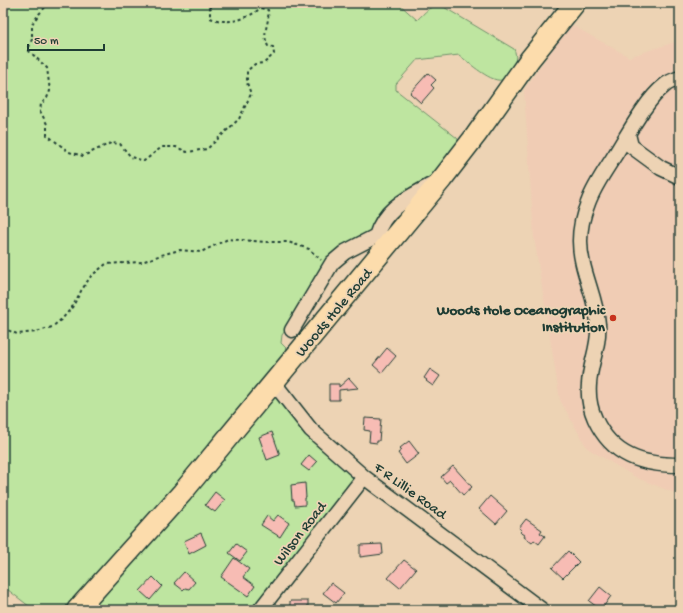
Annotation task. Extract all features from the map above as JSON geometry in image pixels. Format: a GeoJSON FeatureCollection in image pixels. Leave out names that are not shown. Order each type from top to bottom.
{"type":"FeatureCollection","features":[{"type":"Feature","properties":{"kind":"highway","name":"Woods Hole Road"},"geometry":{"type":"LineString","coordinates":[[77,610],[182,493],[374,262],[442,179],[476,135],[530,59],[575,3]]}},
{"type":"Feature","properties":{"kind":"street"},"geometry":{"type":"LineString","coordinates":[[680,78],[668,83],[659,91],[628,134],[594,189],[582,221],[580,242],[582,259],[598,323],[598,344],[590,375],[588,394],[590,404],[600,429],[603,435],[613,445],[630,456],[646,462],[663,465],[680,465]]}},
{"type":"Feature","properties":{"kind":"street"},"geometry":{"type":"LineString","coordinates":[[628,134],[631,146],[661,168],[680,177]]}},
{"type":"Feature","properties":{"kind":"street"},"geometry":{"type":"LineString","coordinates":[[374,262],[376,236],[379,226],[398,204],[442,179]]}},
{"type":"Feature","properties":{"kind":"street"},"geometry":{"type":"LineString","coordinates":[[292,330],[332,263],[346,252],[376,236]]}},
{"type":"Feature","properties":{"kind":"street","name":"F R Lillie Road"},"geometry":{"type":"LineString","coordinates":[[274,383],[311,430],[364,477],[542,610]]}},
{"type":"Feature","properties":{"kind":"street","name":"Wilson Road"},"geometry":{"type":"LineString","coordinates":[[260,610],[364,477]]}},
{"type":"Feature","properties":{"kind":"path"},"geometry":{"type":"LineString","coordinates":[[49,3],[32,24],[32,39],[28,50],[48,68],[50,91],[47,98],[41,104],[40,111],[47,124],[47,135],[69,152],[83,156],[111,143],[120,144],[131,157],[144,161],[162,148],[176,147],[187,152],[207,150],[239,119],[245,109],[251,94],[247,83],[247,71],[255,64],[264,63],[274,54],[273,47],[268,46],[264,38],[269,17],[268,10],[260,8],[240,20],[218,21],[210,18],[210,3]]}},
{"type":"Feature","properties":{"kind":"path"},"geometry":{"type":"LineString","coordinates":[[3,328],[17,334],[36,332],[52,327],[63,318],[73,306],[81,290],[91,276],[106,264],[142,262],[180,250],[201,252],[228,239],[288,242],[309,249],[320,260],[332,263]]}},
{"type":"Feature","properties":{"kind":"shaded area","name":"Woods Hole Oceanographic Institution"},"geometry":{"type":"Polygon","coordinates":[[[570,24],[629,57],[678,41],[680,42],[680,495],[637,478],[587,448],[560,400],[534,237],[524,90],[570,24]]]}},
{"type":"Feature","properties":{"kind":"green space"},"geometry":{"type":"Polygon","coordinates":[[[3,3],[398,3],[417,20],[428,9],[438,5],[514,49],[516,54],[513,67],[504,79],[500,80],[487,76],[459,55],[417,60],[396,84],[396,90],[457,138],[460,143],[435,178],[392,201],[377,215],[370,232],[344,247],[282,335],[281,343],[287,349],[288,353],[228,427],[63,610],[34,610],[3,586],[3,3]]]}},
{"type":"Feature","properties":{"kind":"green space"},"geometry":{"type":"Polygon","coordinates":[[[276,397],[352,476],[353,481],[255,610],[88,610],[272,398],[276,397]]]}},
{"type":"Feature","properties":{"kind":"building"},"geometry":{"type":"Polygon","coordinates":[[[428,73],[436,80],[431,85],[434,88],[421,103],[410,93],[428,73]]]}},
{"type":"Feature","properties":{"kind":"building"},"geometry":{"type":"Polygon","coordinates":[[[387,348],[396,356],[382,373],[373,365],[387,348]]]}},
{"type":"Feature","properties":{"kind":"building"},"geometry":{"type":"Polygon","coordinates":[[[430,369],[440,376],[433,386],[424,378],[430,369]]]}},
{"type":"Feature","properties":{"kind":"building"},"geometry":{"type":"Polygon","coordinates":[[[349,378],[358,388],[339,390],[339,400],[329,400],[329,384],[339,384],[339,387],[349,378]]]}},
{"type":"Feature","properties":{"kind":"building"},"geometry":{"type":"Polygon","coordinates":[[[365,418],[381,419],[379,441],[377,441],[377,443],[369,442],[370,431],[364,430],[365,418]]]}},
{"type":"Feature","properties":{"kind":"building"},"geometry":{"type":"Polygon","coordinates":[[[272,432],[280,455],[267,460],[259,437],[272,432]]]}},
{"type":"Feature","properties":{"kind":"building"},"geometry":{"type":"Polygon","coordinates":[[[409,441],[419,454],[406,464],[398,453],[402,450],[400,448],[409,441]]]}},
{"type":"Feature","properties":{"kind":"building"},"geometry":{"type":"Polygon","coordinates":[[[309,455],[317,462],[309,471],[301,465],[309,455]]]}},
{"type":"Feature","properties":{"kind":"building"},"geometry":{"type":"Polygon","coordinates":[[[453,466],[472,487],[463,495],[450,480],[446,483],[441,477],[453,466]]]}},
{"type":"Feature","properties":{"kind":"building"},"geometry":{"type":"Polygon","coordinates":[[[305,483],[305,505],[295,506],[294,500],[292,500],[291,485],[305,483]]]}},
{"type":"Feature","properties":{"kind":"building"},"geometry":{"type":"Polygon","coordinates":[[[215,492],[225,500],[215,512],[205,505],[215,492]]]}},
{"type":"Feature","properties":{"kind":"building"},"geometry":{"type":"Polygon","coordinates":[[[490,496],[507,511],[496,524],[479,509],[490,496]]]}},
{"type":"Feature","properties":{"kind":"building"},"geometry":{"type":"Polygon","coordinates":[[[278,515],[289,523],[280,537],[261,525],[267,516],[273,521],[278,515]]]}},
{"type":"Feature","properties":{"kind":"building"},"geometry":{"type":"Polygon","coordinates":[[[526,519],[542,530],[540,533],[545,536],[539,544],[534,540],[532,543],[520,532],[522,530],[519,528],[526,519]]]}},
{"type":"Feature","properties":{"kind":"building"},"geometry":{"type":"Polygon","coordinates":[[[201,533],[206,545],[189,554],[184,541],[201,533]]]}},
{"type":"Feature","properties":{"kind":"building"},"geometry":{"type":"Polygon","coordinates":[[[236,544],[247,552],[240,561],[229,553],[236,544]]]}},
{"type":"Feature","properties":{"kind":"building"},"geometry":{"type":"Polygon","coordinates":[[[382,544],[383,554],[360,557],[360,545],[382,544]]]}},
{"type":"Feature","properties":{"kind":"building"},"geometry":{"type":"Polygon","coordinates":[[[568,551],[579,562],[563,578],[552,568],[568,551]]]}},
{"type":"Feature","properties":{"kind":"building"},"geometry":{"type":"Polygon","coordinates":[[[234,558],[249,569],[243,577],[255,586],[248,596],[221,577],[234,558]]]}},
{"type":"Feature","properties":{"kind":"building"},"geometry":{"type":"Polygon","coordinates":[[[404,560],[416,569],[400,588],[388,578],[404,560]]]}},
{"type":"Feature","properties":{"kind":"building"},"geometry":{"type":"Polygon","coordinates":[[[184,572],[195,582],[189,589],[185,588],[183,590],[174,583],[184,572]]]}},
{"type":"Feature","properties":{"kind":"building"},"geometry":{"type":"Polygon","coordinates":[[[153,577],[162,586],[150,600],[140,591],[153,577]]]}},
{"type":"Feature","properties":{"kind":"building"},"geometry":{"type":"Polygon","coordinates":[[[331,583],[344,593],[336,603],[323,593],[331,583]]]}},
{"type":"Feature","properties":{"kind":"building"},"geometry":{"type":"Polygon","coordinates":[[[600,587],[611,596],[601,610],[589,601],[600,587]]]}},
{"type":"Feature","properties":{"kind":"building"},"geometry":{"type":"Polygon","coordinates":[[[290,601],[308,601],[308,610],[290,610],[290,601]]]}},
{"type":"Feature","properties":{"kind":"place","name":"Woods Hole Oceanographic Institution"},"geometry":{"type":"Point","coordinates":[613,318]}}]}
